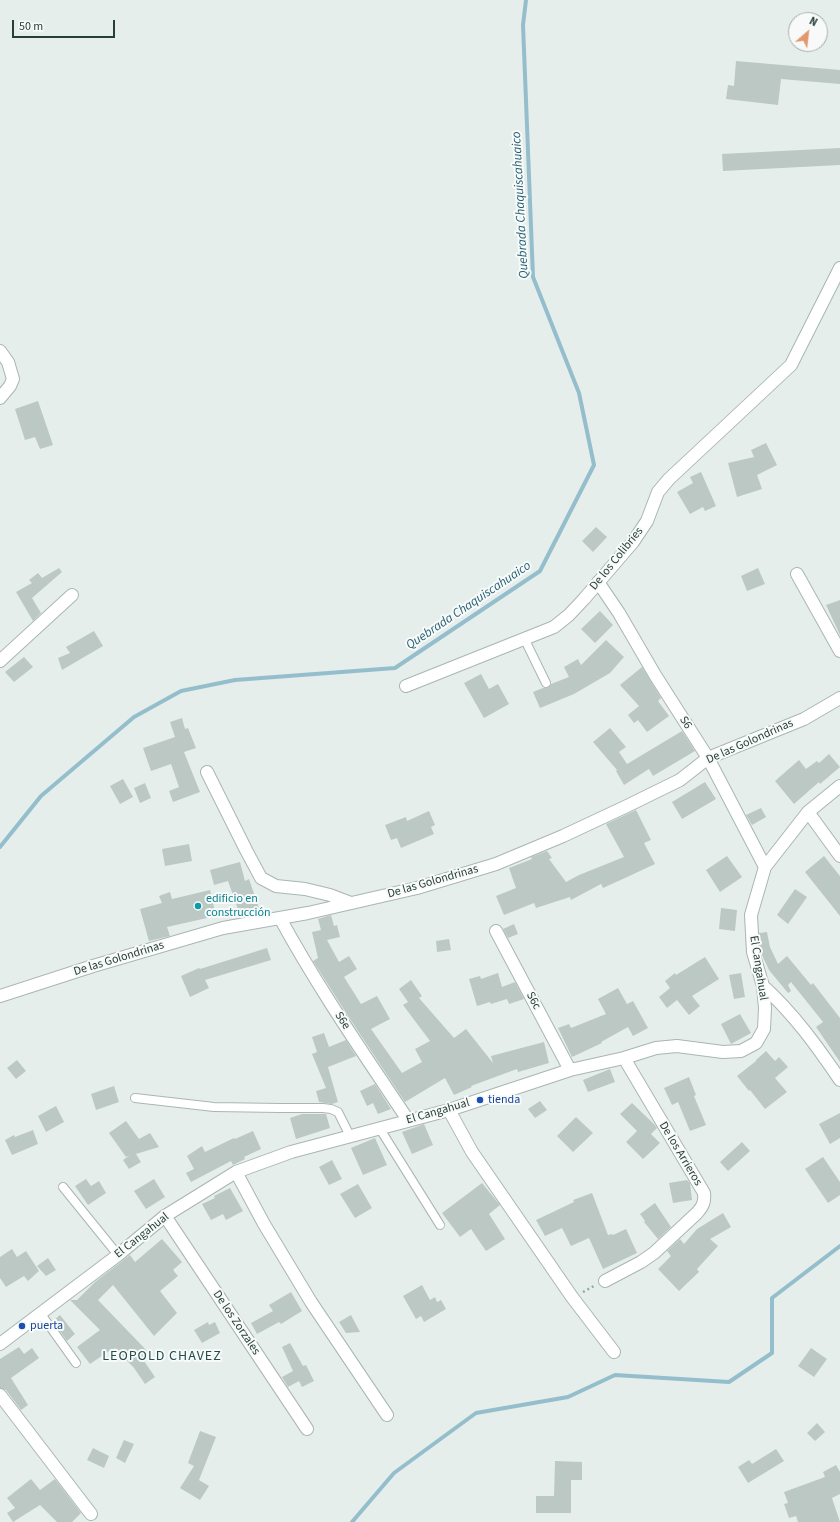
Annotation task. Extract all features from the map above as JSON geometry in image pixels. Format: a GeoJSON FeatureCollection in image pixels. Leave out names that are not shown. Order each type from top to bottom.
{"type":"FeatureCollection","features":[{"type":"Feature","properties":{"kind":"street","name":"De los Colibries"},"geometry":{"type":"LineString","coordinates":[[406,686],[554,627],[569,615],[634,542],[647,521],[658,492],[669,479],[790,365],[840,268]]}},
{"type":"Feature","properties":{"kind":"street"},"geometry":{"type":"LineString","coordinates":[[0,351],[8,362],[13,379],[10,386],[0,398]]}},
{"type":"Feature","properties":{"kind":"street"},"geometry":{"type":"LineString","coordinates":[[797,574],[840,651]]}},
{"type":"Feature","properties":{"kind":"street","name":"S6"},"geometry":{"type":"LineString","coordinates":[[598,582],[708,758],[765,867]]}},
{"type":"Feature","properties":{"kind":"street"},"geometry":{"type":"LineString","coordinates":[[0,661],[72,595]]}},
{"type":"Feature","properties":{"kind":"street","name":"De las Golondrinas"},"geometry":{"type":"LineString","coordinates":[[0,996],[94,966],[223,928],[280,918],[416,888],[496,864],[563,836],[627,806],[680,780],[708,758],[804,718],[840,698]]}},
{"type":"Feature","properties":{"kind":"street"},"geometry":{"type":"LineString","coordinates":[[207,772],[261,878],[276,886],[305,888],[351,903]]}},
{"type":"Feature","properties":{"kind":"street","name":"El Cangahual"},"geometry":{"type":"LineString","coordinates":[[0,1344],[118,1255],[165,1216],[236,1172],[291,1152],[449,1110],[570,1070],[624,1058],[656,1048],[677,1046],[723,1052],[741,1051],[756,1043],[764,1028],[765,1008],[763,986],[754,952],[751,915],[765,867],[808,812],[840,786]]}},
{"type":"Feature","properties":{"kind":"street"},"geometry":{"type":"LineString","coordinates":[[808,812],[840,856]]}},
{"type":"Feature","properties":{"kind":"street","name":"S6e"},"geometry":{"type":"LineString","coordinates":[[280,918],[293,943],[344,1024],[408,1120]]}},
{"type":"Feature","properties":{"kind":"street","name":"S6c"},"geometry":{"type":"LineString","coordinates":[[496,931],[570,1070]]}},
{"type":"Feature","properties":{"kind":"street"},"geometry":{"type":"LineString","coordinates":[[763,986],[778,1000],[803,1028],[840,1080]]}},
{"type":"Feature","properties":{"kind":"street","name":"De los Arrieros"},"geometry":{"type":"LineString","coordinates":[[605,1281],[641,1262],[654,1253],[697,1213],[702,1207],[705,1199],[704,1193],[624,1058]]}},
{"type":"Feature","properties":{"kind":"street"},"geometry":{"type":"LineString","coordinates":[[449,1110],[472,1152],[572,1297],[614,1352]]}},
{"type":"Feature","properties":{"kind":"street"},"geometry":{"type":"LineString","coordinates":[[236,1172],[264,1224],[311,1302],[388,1415]]}},
{"type":"Feature","properties":{"kind":"street","name":"De los Zorzales"},"geometry":{"type":"LineString","coordinates":[[165,1216],[307,1429]]}},
{"type":"Feature","properties":{"kind":"street"},"geometry":{"type":"LineString","coordinates":[[0,1395],[91,1514]]}},
{"type":"Feature","properties":{"kind":"lane"},"geometry":{"type":"LineString","coordinates":[[524,638],[546,683]]}},
{"type":"Feature","properties":{"kind":"lane"},"geometry":{"type":"LineString","coordinates":[[135,1098],[214,1106],[331,1109],[338,1112],[350,1136]]}},
{"type":"Feature","properties":{"kind":"lane"},"geometry":{"type":"LineString","coordinates":[[380,1129],[440,1225]]}},
{"type":"Feature","properties":{"kind":"lane"},"geometry":{"type":"LineString","coordinates":[[63,1187],[118,1255]]}},
{"type":"Feature","properties":{"kind":"lane"},"geometry":{"type":"LineString","coordinates":[[41,1314],[76,1363]]}},
{"type":"Feature","properties":{"kind":"path"},"geometry":{"type":"LineString","coordinates":[[572,1297],[605,1281]]}},
{"type":"Feature","properties":{"kind":"building"},"geometry":{"type":"Polygon","coordinates":[[[736,61],[840,70],[840,84],[781,79],[778,105],[726,99],[728,85],[734,86],[736,61]]]}},
{"type":"Feature","properties":{"kind":"building"},"geometry":{"type":"Polygon","coordinates":[[[840,148],[840,165],[723,171],[722,154],[840,148]]]}},
{"type":"Feature","properties":{"kind":"building"},"geometry":{"type":"Polygon","coordinates":[[[38,401],[53,445],[40,449],[35,437],[25,440],[15,409],[38,401]]]}},
{"type":"Feature","properties":{"kind":"building"},"geometry":{"type":"Polygon","coordinates":[[[766,443],[777,465],[757,475],[762,489],[737,497],[728,463],[754,457],[751,450],[766,443]]]}},
{"type":"Feature","properties":{"kind":"building"},"geometry":{"type":"Polygon","coordinates":[[[701,472],[716,506],[705,511],[703,507],[690,514],[677,492],[693,483],[690,477],[701,472]]]}},
{"type":"Feature","properties":{"kind":"building"},"geometry":{"type":"Polygon","coordinates":[[[596,527],[607,537],[593,552],[582,541],[596,527]]]}},
{"type":"Feature","properties":{"kind":"building"},"geometry":{"type":"Polygon","coordinates":[[[59,568],[62,572],[32,598],[41,613],[33,621],[16,592],[32,583],[29,580],[38,573],[42,578],[59,568]]]}},
{"type":"Feature","properties":{"kind":"building"},"geometry":{"type":"Polygon","coordinates":[[[758,568],[765,584],[747,591],[741,576],[758,568]]]}},
{"type":"Feature","properties":{"kind":"building"},"geometry":{"type":"Polygon","coordinates":[[[840,600],[840,635],[826,605],[840,600]]]}},
{"type":"Feature","properties":{"kind":"building"},"geometry":{"type":"Polygon","coordinates":[[[600,611],[613,625],[595,643],[581,629],[600,611]]]}},
{"type":"Feature","properties":{"kind":"building"},"geometry":{"type":"Polygon","coordinates":[[[94,631],[103,646],[62,670],[58,658],[70,653],[66,647],[94,631]]]}},
{"type":"Feature","properties":{"kind":"building"},"geometry":{"type":"Polygon","coordinates":[[[606,640],[624,657],[610,673],[574,694],[540,708],[533,692],[543,688],[548,688],[551,684],[569,677],[564,667],[578,659],[581,665],[606,640]]]}},
{"type":"Feature","properties":{"kind":"building"},"geometry":{"type":"Polygon","coordinates":[[[24,657],[33,667],[14,682],[5,672],[24,657]]]}},
{"type":"Feature","properties":{"kind":"building"},"geometry":{"type":"Polygon","coordinates":[[[642,667],[661,698],[658,701],[669,716],[647,732],[638,720],[634,723],[628,715],[639,706],[620,685],[642,667]]]}},
{"type":"Feature","properties":{"kind":"building"},"geometry":{"type":"Polygon","coordinates":[[[481,674],[489,689],[498,684],[509,704],[484,718],[464,683],[481,674]]]}},
{"type":"Feature","properties":{"kind":"building"},"geometry":{"type":"Polygon","coordinates":[[[182,718],[185,729],[188,728],[196,748],[184,752],[200,792],[173,802],[169,791],[179,787],[171,764],[151,771],[143,748],[175,737],[170,722],[182,718]]]}},
{"type":"Feature","properties":{"kind":"building"},"geometry":{"type":"Polygon","coordinates":[[[610,728],[626,747],[619,752],[627,764],[682,731],[695,751],[653,776],[649,769],[624,785],[616,771],[617,770],[593,742],[610,728]]]}},
{"type":"Feature","properties":{"kind":"building"},"geometry":{"type":"Polygon","coordinates":[[[829,754],[840,767],[820,784],[819,782],[794,804],[775,781],[799,760],[806,769],[817,761],[819,763],[829,754]]]}},
{"type":"Feature","properties":{"kind":"building"},"geometry":{"type":"Polygon","coordinates":[[[123,779],[133,797],[120,804],[110,786],[123,779]]]}},
{"type":"Feature","properties":{"kind":"building"},"geometry":{"type":"Polygon","coordinates":[[[705,782],[716,799],[682,819],[672,802],[705,782]]]}},
{"type":"Feature","properties":{"kind":"building"},"geometry":{"type":"Polygon","coordinates":[[[145,783],[151,798],[140,803],[134,788],[145,783]]]}},
{"type":"Feature","properties":{"kind":"building"},"geometry":{"type":"Polygon","coordinates":[[[761,808],[766,817],[752,825],[746,815],[761,808]]]}},
{"type":"Feature","properties":{"kind":"building"},"geometry":{"type":"Polygon","coordinates":[[[636,810],[651,840],[644,843],[655,864],[603,888],[601,884],[571,900],[570,897],[536,908],[534,903],[504,915],[496,896],[516,888],[509,868],[547,851],[552,858],[549,859],[566,882],[579,875],[624,857],[606,824],[636,810]]]}},
{"type":"Feature","properties":{"kind":"building"},"geometry":{"type":"Polygon","coordinates":[[[429,811],[435,825],[431,827],[434,834],[401,848],[397,838],[391,840],[385,825],[406,817],[407,821],[429,811]]]}},
{"type":"Feature","properties":{"kind":"building","name":"edificio en construcción"},"geometry":{"type":"Polygon","coordinates":[[[189,844],[192,861],[165,866],[162,849],[189,844]]]}},
{"type":"Feature","properties":{"kind":"building"},"geometry":{"type":"Polygon","coordinates":[[[727,856],[742,877],[720,892],[706,870],[727,856]]]}},
{"type":"Feature","properties":{"kind":"building"},"geometry":{"type":"Polygon","coordinates":[[[824,856],[840,876],[840,916],[805,872],[824,856]]]}},
{"type":"Feature","properties":{"kind":"building"},"geometry":{"type":"Polygon","coordinates":[[[240,862],[245,881],[249,879],[259,908],[240,915],[228,881],[214,885],[210,870],[240,862]]]}},
{"type":"Feature","properties":{"kind":"building"},"geometry":{"type":"Polygon","coordinates":[[[795,889],[807,897],[788,924],[777,915],[795,889]]]}},
{"type":"Feature","properties":{"kind":"building"},"geometry":{"type":"Polygon","coordinates":[[[210,890],[216,916],[167,927],[170,936],[149,941],[140,909],[162,903],[159,896],[170,892],[172,899],[210,890]]]}},
{"type":"Feature","properties":{"kind":"building"},"geometry":{"type":"Polygon","coordinates":[[[721,908],[737,910],[735,931],[719,929],[721,908]]]}},
{"type":"Feature","properties":{"kind":"building"},"geometry":{"type":"Polygon","coordinates":[[[331,915],[334,926],[337,925],[340,937],[327,940],[339,962],[349,956],[357,969],[344,977],[361,1004],[377,996],[390,1019],[371,1029],[402,1073],[422,1062],[415,1049],[430,1041],[403,1005],[408,1002],[399,989],[411,980],[422,996],[419,998],[454,1038],[466,1029],[493,1063],[491,1056],[544,1042],[549,1063],[518,1072],[517,1069],[471,1086],[472,1087],[454,1095],[445,1078],[405,1102],[313,961],[318,958],[312,932],[321,930],[318,919],[331,915]]]}},
{"type":"Feature","properties":{"kind":"building"},"geometry":{"type":"Polygon","coordinates":[[[514,924],[518,934],[508,938],[503,929],[514,924]]]}},
{"type":"Feature","properties":{"kind":"building"},"geometry":{"type":"Polygon","coordinates":[[[767,932],[770,947],[778,964],[787,956],[811,985],[813,983],[840,1018],[840,1062],[816,1027],[823,1022],[791,982],[788,985],[791,991],[788,993],[769,970],[760,951],[759,933],[767,932]]]}},
{"type":"Feature","properties":{"kind":"building"},"geometry":{"type":"Polygon","coordinates":[[[449,939],[451,950],[437,952],[436,941],[449,939]]]}},
{"type":"Feature","properties":{"kind":"building"},"geometry":{"type":"Polygon","coordinates":[[[267,948],[271,960],[205,980],[209,988],[190,997],[181,976],[199,968],[200,969],[267,948]]]}},
{"type":"Feature","properties":{"kind":"building"},"geometry":{"type":"Polygon","coordinates":[[[705,957],[719,979],[692,996],[700,1006],[689,1015],[677,1000],[667,1008],[659,997],[670,988],[665,981],[675,973],[676,975],[705,957]]]}},
{"type":"Feature","properties":{"kind":"building"},"geometry":{"type":"Polygon","coordinates":[[[498,973],[502,987],[515,982],[524,999],[509,1004],[507,999],[491,1004],[490,1002],[477,1006],[469,979],[480,976],[481,979],[498,973]]]}},
{"type":"Feature","properties":{"kind":"building"},"geometry":{"type":"Polygon","coordinates":[[[741,973],[745,997],[734,999],[729,975],[741,973]]]}},
{"type":"Feature","properties":{"kind":"building"},"geometry":{"type":"Polygon","coordinates":[[[618,988],[627,1004],[633,1001],[648,1028],[633,1036],[628,1027],[601,1042],[602,1043],[572,1057],[558,1028],[569,1024],[571,1028],[606,1014],[598,999],[618,988]]]}},
{"type":"Feature","properties":{"kind":"building"},"geometry":{"type":"Polygon","coordinates":[[[740,1014],[751,1033],[731,1044],[721,1024],[740,1014]]]}},
{"type":"Feature","properties":{"kind":"building"},"geometry":{"type":"Polygon","coordinates":[[[324,1033],[329,1047],[346,1040],[356,1056],[328,1067],[338,1102],[332,1104],[319,1102],[316,1091],[326,1088],[312,1054],[317,1052],[312,1037],[324,1033]]]}},
{"type":"Feature","properties":{"kind":"building"},"geometry":{"type":"Polygon","coordinates":[[[766,1051],[775,1061],[779,1057],[788,1067],[775,1078],[787,1092],[765,1109],[737,1076],[766,1051]]]}},
{"type":"Feature","properties":{"kind":"building"},"geometry":{"type":"Polygon","coordinates":[[[17,1060],[26,1071],[16,1079],[7,1068],[17,1060]]]}},
{"type":"Feature","properties":{"kind":"building"},"geometry":{"type":"Polygon","coordinates":[[[610,1069],[615,1082],[588,1092],[583,1080],[610,1069]]]}},
{"type":"Feature","properties":{"kind":"building"},"geometry":{"type":"Polygon","coordinates":[[[689,1077],[696,1095],[694,1096],[706,1125],[690,1131],[678,1102],[672,1105],[664,1088],[689,1077]]]}},
{"type":"Feature","properties":{"kind":"building"},"geometry":{"type":"Polygon","coordinates":[[[375,1084],[391,1109],[378,1114],[373,1103],[367,1106],[360,1091],[375,1084]]]}},
{"type":"Feature","properties":{"kind":"building"},"geometry":{"type":"Polygon","coordinates":[[[114,1086],[119,1102],[96,1110],[91,1094],[114,1086]]]}},
{"type":"Feature","properties":{"kind":"building"},"geometry":{"type":"Polygon","coordinates":[[[540,1101],[547,1110],[535,1118],[528,1109],[540,1101]]]}},
{"type":"Feature","properties":{"kind":"building"},"geometry":{"type":"Polygon","coordinates":[[[632,1103],[657,1128],[651,1134],[660,1143],[643,1159],[626,1142],[637,1131],[620,1114],[632,1103]]]}},
{"type":"Feature","properties":{"kind":"building"},"geometry":{"type":"Polygon","coordinates":[[[56,1106],[64,1122],[46,1132],[38,1116],[56,1106]]]}},
{"type":"Feature","properties":{"kind":"building"},"geometry":{"type":"Polygon","coordinates":[[[840,1113],[840,1138],[830,1144],[819,1124],[840,1113]]]}},
{"type":"Feature","properties":{"kind":"building"},"geometry":{"type":"Polygon","coordinates":[[[302,1114],[326,1114],[330,1128],[296,1139],[290,1118],[302,1114]]]}},
{"type":"Feature","properties":{"kind":"building"},"geometry":{"type":"Polygon","coordinates":[[[576,1117],[593,1133],[573,1152],[557,1136],[576,1117]]]}},
{"type":"Feature","properties":{"kind":"building"},"geometry":{"type":"Polygon","coordinates":[[[126,1121],[139,1139],[150,1133],[159,1147],[136,1154],[141,1162],[129,1169],[123,1160],[130,1155],[126,1157],[109,1133],[126,1121]]]}},
{"type":"Feature","properties":{"kind":"building"},"geometry":{"type":"Polygon","coordinates":[[[424,1124],[433,1145],[412,1154],[402,1132],[424,1124]]]}},
{"type":"Feature","properties":{"kind":"building"},"geometry":{"type":"Polygon","coordinates":[[[33,1130],[38,1144],[12,1155],[5,1140],[14,1135],[15,1137],[33,1130]]]}},
{"type":"Feature","properties":{"kind":"building"},"geometry":{"type":"Polygon","coordinates":[[[253,1131],[261,1149],[244,1157],[245,1159],[233,1165],[231,1161],[191,1182],[186,1173],[194,1169],[187,1156],[202,1146],[205,1152],[234,1138],[235,1139],[253,1131]]]}},
{"type":"Feature","properties":{"kind":"building"},"geometry":{"type":"Polygon","coordinates":[[[375,1138],[387,1165],[363,1175],[351,1148],[375,1138]]]}},
{"type":"Feature","properties":{"kind":"building"},"geometry":{"type":"Polygon","coordinates":[[[742,1142],[750,1151],[728,1171],[720,1162],[742,1142]]]}},
{"type":"Feature","properties":{"kind":"building"},"geometry":{"type":"Polygon","coordinates":[[[823,1157],[840,1182],[840,1195],[828,1203],[805,1169],[823,1157]]]}},
{"type":"Feature","properties":{"kind":"building"},"geometry":{"type":"Polygon","coordinates":[[[332,1160],[342,1179],[329,1185],[319,1167],[332,1160]]]}},
{"type":"Feature","properties":{"kind":"building"},"geometry":{"type":"Polygon","coordinates":[[[86,1179],[91,1186],[99,1181],[106,1193],[88,1205],[75,1186],[86,1179]]]}},
{"type":"Feature","properties":{"kind":"building"},"geometry":{"type":"Polygon","coordinates":[[[154,1179],[165,1197],[146,1209],[134,1191],[154,1179]]]}},
{"type":"Feature","properties":{"kind":"building"},"geometry":{"type":"Polygon","coordinates":[[[687,1180],[690,1183],[692,1200],[673,1203],[669,1183],[687,1180]]]}},
{"type":"Feature","properties":{"kind":"building"},"geometry":{"type":"Polygon","coordinates":[[[482,1183],[500,1205],[489,1214],[505,1239],[486,1251],[471,1229],[460,1237],[442,1213],[482,1183]]]}},
{"type":"Feature","properties":{"kind":"building"},"geometry":{"type":"Polygon","coordinates":[[[358,1184],[372,1208],[355,1218],[340,1194],[358,1184]]]}},
{"type":"Feature","properties":{"kind":"building"},"geometry":{"type":"Polygon","coordinates":[[[230,1188],[243,1211],[226,1220],[223,1214],[211,1220],[202,1204],[215,1198],[214,1196],[230,1188]]]}},
{"type":"Feature","properties":{"kind":"building"},"geometry":{"type":"Polygon","coordinates":[[[592,1193],[608,1235],[613,1235],[626,1229],[637,1253],[603,1269],[589,1238],[571,1246],[562,1228],[545,1236],[536,1220],[574,1202],[573,1200],[592,1193]]]}},
{"type":"Feature","properties":{"kind":"building"},"geometry":{"type":"Polygon","coordinates":[[[655,1203],[671,1227],[658,1239],[644,1222],[645,1221],[640,1214],[655,1203]]]}},
{"type":"Feature","properties":{"kind":"building"},"geometry":{"type":"Polygon","coordinates":[[[723,1213],[731,1227],[710,1239],[718,1246],[697,1269],[699,1272],[679,1291],[658,1269],[671,1256],[667,1251],[680,1239],[684,1244],[697,1229],[723,1213]]]}},
{"type":"Feature","properties":{"kind":"building"},"geometry":{"type":"Polygon","coordinates":[[[162,1239],[182,1262],[173,1270],[178,1276],[160,1291],[177,1313],[154,1336],[113,1285],[98,1300],[151,1355],[144,1361],[155,1377],[145,1384],[134,1368],[115,1348],[90,1364],[77,1347],[100,1330],[70,1300],[77,1300],[95,1282],[130,1255],[135,1262],[162,1239]]]}},
{"type":"Feature","properties":{"kind":"building"},"geometry":{"type":"Polygon","coordinates":[[[12,1249],[17,1257],[26,1251],[39,1271],[28,1281],[24,1276],[6,1287],[0,1278],[0,1257],[12,1249]]]}},
{"type":"Feature","properties":{"kind":"building"},"geometry":{"type":"Polygon","coordinates":[[[48,1258],[56,1270],[46,1276],[37,1266],[48,1258]]]}},
{"type":"Feature","properties":{"kind":"building"},"geometry":{"type":"Polygon","coordinates":[[[422,1285],[430,1300],[435,1297],[437,1302],[441,1300],[446,1309],[424,1322],[421,1316],[416,1319],[403,1296],[422,1285]]]}},
{"type":"Feature","properties":{"kind":"building"},"geometry":{"type":"Polygon","coordinates":[[[291,1292],[302,1311],[281,1324],[279,1322],[257,1334],[251,1323],[273,1311],[269,1305],[291,1292]]]}},
{"type":"Feature","properties":{"kind":"building"},"geometry":{"type":"Polygon","coordinates":[[[60,1315],[75,1334],[67,1341],[53,1321],[60,1315]]]}},
{"type":"Feature","properties":{"kind":"building"},"geometry":{"type":"Polygon","coordinates":[[[351,1315],[360,1332],[346,1333],[339,1322],[351,1315]]]}},
{"type":"Feature","properties":{"kind":"building"},"geometry":{"type":"Polygon","coordinates":[[[208,1322],[209,1325],[215,1322],[220,1333],[202,1343],[194,1330],[208,1322]]]}},
{"type":"Feature","properties":{"kind":"building"},"geometry":{"type":"Polygon","coordinates":[[[290,1343],[303,1366],[306,1365],[314,1381],[302,1387],[299,1381],[288,1387],[282,1377],[293,1371],[282,1347],[290,1343]]]}},
{"type":"Feature","properties":{"kind":"building"},"geometry":{"type":"Polygon","coordinates":[[[19,1347],[24,1354],[32,1348],[39,1358],[11,1378],[28,1405],[21,1410],[6,1390],[0,1388],[0,1359],[19,1347]]]}},
{"type":"Feature","properties":{"kind":"building"},"geometry":{"type":"Polygon","coordinates":[[[811,1348],[827,1359],[814,1377],[798,1366],[811,1348]]]}},
{"type":"Feature","properties":{"kind":"building"},"geometry":{"type":"Polygon","coordinates":[[[817,1423],[825,1432],[815,1441],[807,1433],[817,1423]]]}},
{"type":"Feature","properties":{"kind":"building"},"geometry":{"type":"Polygon","coordinates":[[[200,1431],[216,1437],[199,1480],[209,1486],[200,1500],[180,1488],[194,1466],[188,1463],[200,1431]]]}},
{"type":"Feature","properties":{"kind":"building"},"geometry":{"type":"Polygon","coordinates":[[[124,1440],[134,1444],[125,1463],[116,1458],[124,1440]]]}},
{"type":"Feature","properties":{"kind":"building"},"geometry":{"type":"Polygon","coordinates":[[[93,1448],[109,1456],[104,1468],[87,1460],[93,1448]]]}},
{"type":"Feature","properties":{"kind":"building"},"geometry":{"type":"Polygon","coordinates":[[[776,1449],[784,1461],[748,1483],[738,1467],[749,1460],[752,1464],[776,1449]]]}},
{"type":"Feature","properties":{"kind":"building"},"geometry":{"type":"Polygon","coordinates":[[[555,1461],[582,1462],[582,1480],[571,1480],[571,1513],[536,1513],[536,1496],[554,1496],[555,1461]]]}},
{"type":"Feature","properties":{"kind":"building"},"geometry":{"type":"Polygon","coordinates":[[[836,1465],[840,1472],[840,1494],[832,1498],[840,1522],[798,1522],[796,1516],[789,1518],[784,1504],[788,1503],[784,1492],[825,1477],[823,1472],[836,1465]]]}},
{"type":"Feature","properties":{"kind":"building"},"geometry":{"type":"Polygon","coordinates":[[[31,1479],[40,1490],[55,1479],[81,1513],[72,1522],[57,1522],[40,1505],[13,1522],[7,1513],[15,1508],[7,1498],[31,1479]]]}},
{"type":"Feature","properties":{"kind":"waterway","name":"Quebrada Chaquiscahuaico"},"geometry":{"type":"LineString","coordinates":[[0,847],[41,796],[134,717],[181,691],[235,680],[395,668],[540,571],[594,465],[579,393],[533,277],[523,25],[526,0]]}},
{"type":"Feature","properties":{"kind":"waterway"},"geometry":{"type":"LineString","coordinates":[[352,1522],[394,1473],[476,1413],[568,1397],[615,1375],[729,1382],[772,1353],[772,1298],[840,1246]]}},
{"type":"Feature","properties":{"kind":"place","name":"edificio en construcción"},"geometry":{"type":"Point","coordinates":[198,906]}},
{"type":"Feature","properties":{"kind":"place","name":"tienda"},"geometry":{"type":"Point","coordinates":[480,1100]}},
{"type":"Feature","properties":{"kind":"place","name":"puerta"},"geometry":{"type":"Point","coordinates":[22,1326]}},
{"type":"Feature","properties":{"kind":"district","name":"LEOPOLD CHAVEZ"},"geometry":{"type":"Point","coordinates":[162,1357]}}]}
